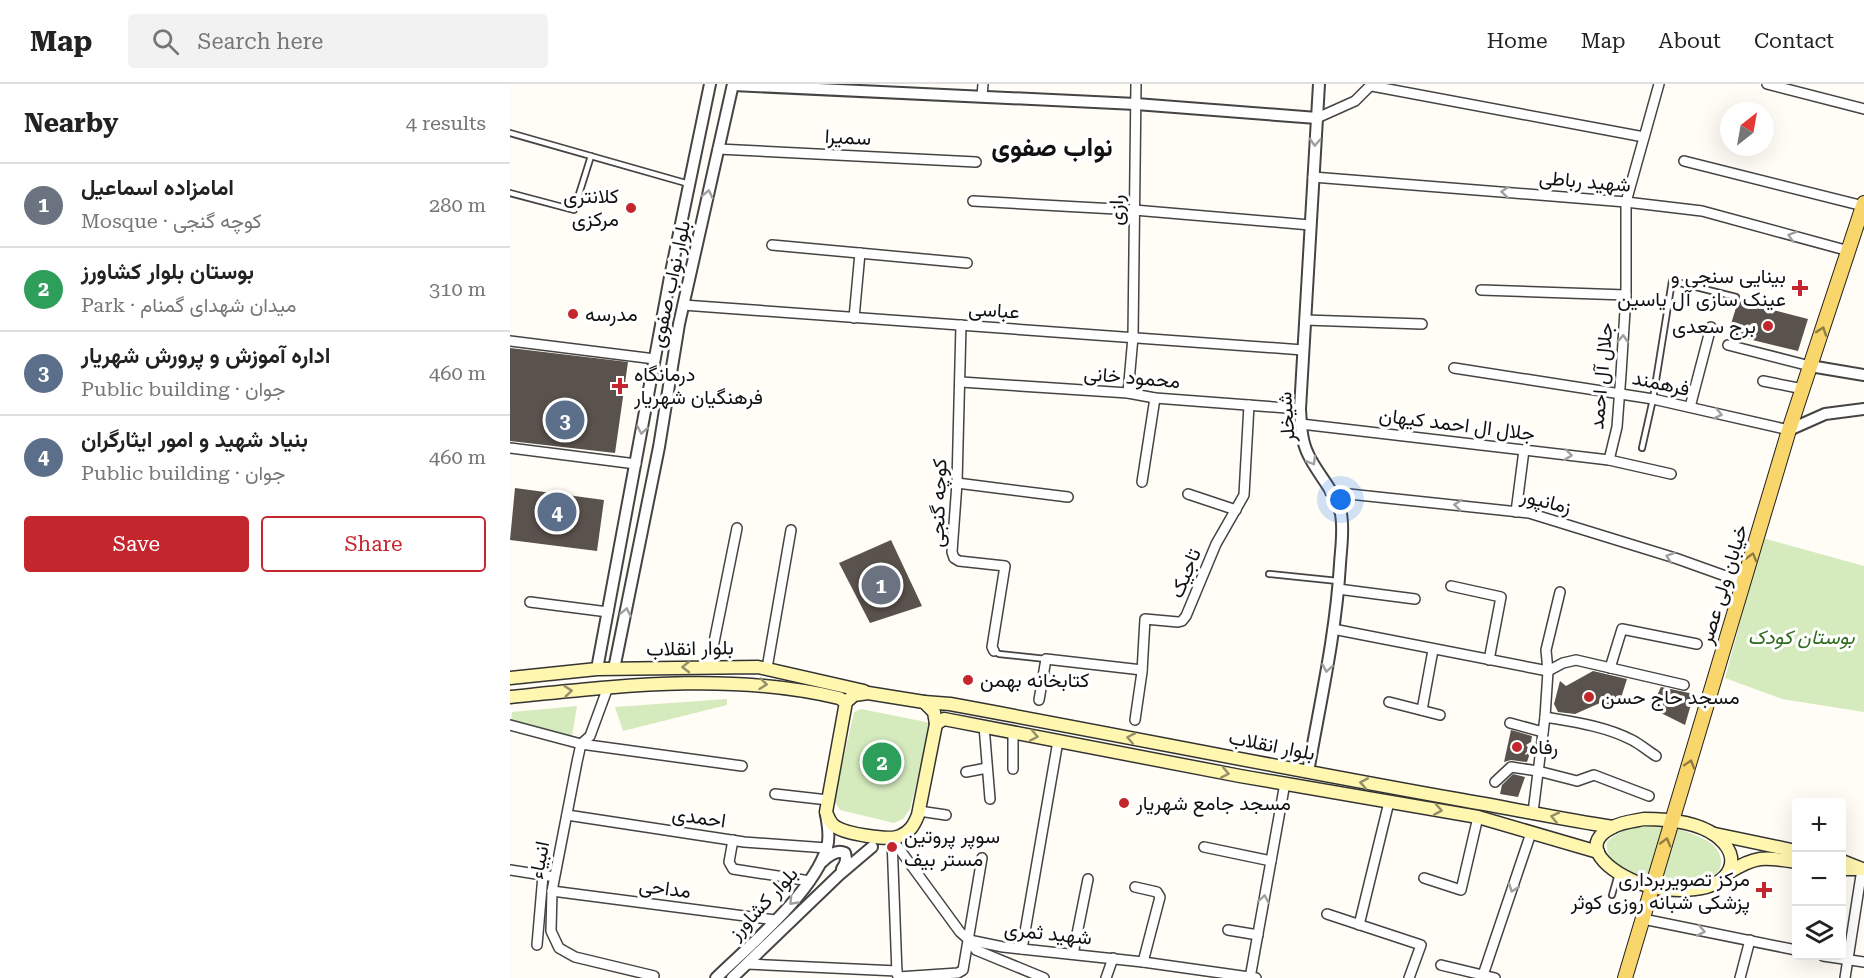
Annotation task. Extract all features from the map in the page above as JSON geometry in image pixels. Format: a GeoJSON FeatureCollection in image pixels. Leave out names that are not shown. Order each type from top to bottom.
{"type":"FeatureCollection","features":[{"type":"Feature","properties":{"kind":"main road","name":"خیابان ولی عصر"},"geometry":{"type":"LineString","coordinates":[[1625,978],[1788,430],[1864,205]]}},
{"type":"Feature","properties":{"kind":"main road","name":"بلوار انقلاب"},"geometry":{"type":"LineString","coordinates":[[510,678],[597,669],[767,668],[868,693],[950,704],[1533,812],[1569,821],[1613,827]]}},
{"type":"Feature","properties":{"kind":"main road","name":"بلوار انقلاب"},"geometry":{"type":"LineString","coordinates":[[510,697],[608,687],[682,683],[751,683],[819,693],[846,702]]}},
{"type":"Feature","properties":{"kind":"main road"},"geometry":{"type":"LineString","coordinates":[[868,693],[854,695],[846,702],[827,806],[830,821],[835,827],[885,838],[908,832],[914,826],[919,811],[936,724],[934,712],[924,702]]}},
{"type":"Feature","properties":{"kind":"main road","name":"بلوار انقلاب"},"geometry":{"type":"LineString","coordinates":[[936,724],[944,719],[1478,818],[1598,852]]}},
{"type":"Feature","properties":{"kind":"main road"},"geometry":{"type":"LineString","coordinates":[[1163,761],[1165,744]]}},
{"type":"Feature","properties":{"kind":"main road"},"geometry":{"type":"LineString","coordinates":[[1792,849],[1714,834],[1673,820],[1644,819],[1613,827],[1600,836],[1598,841],[1598,852],[1602,861],[1618,874],[1667,890],[1703,888],[1716,884],[1747,861],[1767,857],[1792,861]]}},
{"type":"Feature","properties":{"kind":"main road"},"geometry":{"type":"LineString","coordinates":[[1714,834],[1726,845],[1730,856],[1732,864],[1728,873]]}},
{"type":"Feature","properties":{"kind":"main road"},"geometry":{"type":"LineString","coordinates":[[1846,863],[1863,869]]}},
{"type":"Feature","properties":{"kind":"main road"},"geometry":{"type":"LineString","coordinates":[[1846,869],[1863,869]]}},
{"type":"Feature","properties":{"kind":"street","name":"بلوار نواب صفوی"},"geometry":{"type":"LineString","coordinates":[[597,669],[655,359],[710,84]]}},
{"type":"Feature","properties":{"kind":"street","name":"بلوار نواب صفوی"},"geometry":{"type":"LineString","coordinates":[[615,669],[683,305],[733,84]]}},
{"type":"Feature","properties":{"kind":"street"},"geometry":{"type":"LineString","coordinates":[[733,84],[1136,104],[1317,118],[1355,101],[1372,85],[1644,137]]}},
{"type":"Feature","properties":{"kind":"street"},"geometry":{"type":"LineString","coordinates":[[982,96],[983,84]]}},
{"type":"Feature","properties":{"kind":"street","name":"رازی"},"geometry":{"type":"LineString","coordinates":[[1128,393],[1132,338],[1136,84]]}},
{"type":"Feature","properties":{"kind":"street","name":"شیخلر"},"geometry":{"type":"LineString","coordinates":[[1308,772],[1333,629],[1339,586],[1342,535],[1341,514],[1308,455],[1303,441],[1300,409],[1319,84]]}},
{"type":"Feature","properties":{"kind":"street","name":"جلال آل احمد"},"geometry":{"type":"LineString","coordinates":[[1609,460],[1617,427],[1620,393],[1626,295],[1626,202],[1659,84]]}},
{"type":"Feature","properties":{"kind":"street"},"geometry":{"type":"LineString","coordinates":[[1767,84],[1864,109]]}},
{"type":"Feature","properties":{"kind":"street","name":"سمیرا"},"geometry":{"type":"LineString","coordinates":[[718,149],[976,162]]}},
{"type":"Feature","properties":{"kind":"street"},"geometry":{"type":"LineString","coordinates":[[1684,161],[1864,205]]}},
{"type":"Feature","properties":{"kind":"street","name":"شهید رباطی"},"geometry":{"type":"LineString","coordinates":[[1313,177],[1626,202],[1702,211],[1849,251]]}},
{"type":"Feature","properties":{"kind":"street"},"geometry":{"type":"LineString","coordinates":[[973,201],[1134,210],[1310,225]]}},
{"type":"Feature","properties":{"kind":"street"},"geometry":{"type":"LineString","coordinates":[[772,245],[967,263]]}},
{"type":"Feature","properties":{"kind":"street"},"geometry":{"type":"LineString","coordinates":[[854,318],[860,253]]}},
{"type":"Feature","properties":{"kind":"street"},"geometry":{"type":"LineString","coordinates":[[1481,290],[1626,295]]}},
{"type":"Feature","properties":{"kind":"street","name":"عباسی"},"geometry":{"type":"LineString","coordinates":[[683,305],[1303,350]]}},
{"type":"Feature","properties":{"kind":"street"},"geometry":{"type":"LineString","coordinates":[[1305,320],[1422,324]]}},
{"type":"Feature","properties":{"kind":"street","name":"کوچه گنجی"},"geometry":{"type":"LineString","coordinates":[[962,325],[957,483],[952,552],[954,558],[959,561],[1005,566],[992,647],[994,651]]}},
{"type":"Feature","properties":{"kind":"street"},"geometry":{"type":"LineString","coordinates":[[1690,407],[1711,327]]}},
{"type":"Feature","properties":{"kind":"street"},"geometry":{"type":"LineString","coordinates":[[510,341],[655,359]]}},
{"type":"Feature","properties":{"kind":"street"},"geometry":{"type":"LineString","coordinates":[[1728,345],[1810,366],[1864,375]]}},
{"type":"Feature","properties":{"kind":"street","name":"فرهمند"},"geometry":{"type":"LineString","coordinates":[[1454,368],[1653,399],[1788,430]]}},
{"type":"Feature","properties":{"kind":"street"},"geometry":{"type":"LineString","coordinates":[[1763,381],[1803,389]]}},
{"type":"Feature","properties":{"kind":"street","name":"محمود خانی"},"geometry":{"type":"LineString","coordinates":[[961,382],[1128,393],[1155,398],[1300,409]]}},
{"type":"Feature","properties":{"kind":"street"},"geometry":{"type":"LineString","coordinates":[[1142,482],[1155,398]]}},
{"type":"Feature","properties":{"kind":"street","name":"تاجیک"},"geometry":{"type":"LineString","coordinates":[[1135,720],[1146,619],[1178,622],[1186,616],[1207,564],[1244,495],[1249,405]]}},
{"type":"Feature","properties":{"kind":"street"},"geometry":{"type":"LineString","coordinates":[[1788,430],[1825,414],[1864,409]]}},
{"type":"Feature","properties":{"kind":"street","name":"جلال ال احمد کیهان"},"geometry":{"type":"LineString","coordinates":[[1301,424],[1609,460],[1671,474]]}},
{"type":"Feature","properties":{"kind":"street"},"geometry":{"type":"LineString","coordinates":[[510,448],[636,464]]}},
{"type":"Feature","properties":{"kind":"street"},"geometry":{"type":"LineString","coordinates":[[1516,512],[1524,450]]}},
{"type":"Feature","properties":{"kind":"street"},"geometry":{"type":"LineString","coordinates":[[957,483],[1068,497]]}},
{"type":"Feature","properties":{"kind":"street","name":"زمانپور"},"geometry":{"type":"LineString","coordinates":[[1330,492],[1529,513],[1664,555],[1744,583]]}},
{"type":"Feature","properties":{"kind":"street"},"geometry":{"type":"LineString","coordinates":[[1188,494],[1236,510]]}},
{"type":"Feature","properties":{"kind":"street"},"geometry":{"type":"LineString","coordinates":[[708,667],[736,528]]}},
{"type":"Feature","properties":{"kind":"street"},"geometry":{"type":"LineString","coordinates":[[767,668],[791,530]]}},
{"type":"Feature","properties":{"kind":"street"},"geometry":{"type":"LineString","coordinates":[[1339,586],[1415,599]]}},
{"type":"Feature","properties":{"kind":"street"},"geometry":{"type":"LineString","coordinates":[[1451,586],[1501,597],[1489,660]]}},
{"type":"Feature","properties":{"kind":"street"},"geometry":{"type":"LineString","coordinates":[[612,588],[630,592]]}},
{"type":"Feature","properties":{"kind":"street"},"geometry":{"type":"LineString","coordinates":[[1533,812],[1545,717],[1548,671],[1546,650],[1560,592]]}},
{"type":"Feature","properties":{"kind":"street"},"geometry":{"type":"LineString","coordinates":[[530,602],[608,612]]}},
{"type":"Feature","properties":{"kind":"street"},"geometry":{"type":"LineString","coordinates":[[1333,629],[1548,671],[1563,663],[1576,660],[1684,685]]}},
{"type":"Feature","properties":{"kind":"street"},"geometry":{"type":"LineString","coordinates":[[1610,668],[1622,629],[1697,644]]}},
{"type":"Feature","properties":{"kind":"street"},"geometry":{"type":"LineString","coordinates":[[1422,710],[1433,650]]}},
{"type":"Feature","properties":{"kind":"street"},"geometry":{"type":"LineString","coordinates":[[1039,700],[1046,659],[1142,670]]}},
{"type":"Feature","properties":{"kind":"street","name":"انبیاء"},"geometry":{"type":"LineString","coordinates":[[608,687],[590,736],[581,744],[554,877],[551,931],[559,948],[575,957],[654,976]]}},
{"type":"Feature","properties":{"kind":"street"},"geometry":{"type":"LineString","coordinates":[[1389,702],[1440,715]]}},
{"type":"Feature","properties":{"kind":"street"},"geometry":{"type":"LineString","coordinates":[[1545,717],[1606,729],[1632,740],[1656,756]]}},
{"type":"Feature","properties":{"kind":"street"},"geometry":{"type":"LineString","coordinates":[[1510,723],[1543,732]]}},
{"type":"Feature","properties":{"kind":"street"},"geometry":{"type":"LineString","coordinates":[[510,725],[581,744],[742,766]]}},
{"type":"Feature","properties":{"kind":"street"},"geometry":{"type":"LineString","coordinates":[[984,726],[990,799]]}},
{"type":"Feature","properties":{"kind":"street"},"geometry":{"type":"LineString","coordinates":[[1013,732],[1013,769]]}},
{"type":"Feature","properties":{"kind":"street"},"geometry":{"type":"LineString","coordinates":[[1022,949],[1058,741]]}},
{"type":"Feature","properties":{"kind":"street"},"geometry":{"type":"LineString","coordinates":[[1495,782],[1511,767],[1538,771],[1576,782],[1594,775],[1649,796]]}},
{"type":"Feature","properties":{"kind":"street"},"geometry":{"type":"LineString","coordinates":[[966,772],[987,768]]}},
{"type":"Feature","properties":{"kind":"street"},"geometry":{"type":"LineString","coordinates":[[1252,978],[1285,783]]}},
{"type":"Feature","properties":{"kind":"street"},"geometry":{"type":"LineString","coordinates":[[775,794],[827,806]]}},
{"type":"Feature","properties":{"kind":"street"},"geometry":{"type":"LineString","coordinates":[[1359,924],[1389,802]]}},
{"type":"Feature","properties":{"kind":"street","name":"بلوار کشاورز"},"geometry":{"type":"LineString","coordinates":[[716,978],[775,920],[810,881],[827,848],[827,806]]}},
{"type":"Feature","properties":{"kind":"street"},"geometry":{"type":"LineString","coordinates":[[919,811],[946,815]]}},
{"type":"Feature","properties":{"kind":"street","name":"احمدی"},"geometry":{"type":"LineString","coordinates":[[567,815],[733,840],[827,848]]}},
{"type":"Feature","properties":{"kind":"street"},"geometry":{"type":"LineString","coordinates":[[1424,878],[1461,890],[1478,818]]}},
{"type":"Feature","properties":{"kind":"street"},"geometry":{"type":"LineString","coordinates":[[1483,977],[1531,833]]}},
{"type":"Feature","properties":{"kind":"street"},"geometry":{"type":"LineString","coordinates":[[885,838],[976,950],[1044,978]]}},
{"type":"Feature","properties":{"kind":"street"},"geometry":{"type":"LineString","coordinates":[[885,838],[898,975]]}},
{"type":"Feature","properties":{"kind":"street"},"geometry":{"type":"LineString","coordinates":[[733,840],[729,862],[733,869],[810,881]]}},
{"type":"Feature","properties":{"kind":"street","name":"بلوار کشاورز"},"geometry":{"type":"LineString","coordinates":[[732,978],[838,875],[872,847]]}},
{"type":"Feature","properties":{"kind":"street"},"geometry":{"type":"LineString","coordinates":[[1204,847],[1271,861]]}},
{"type":"Feature","properties":{"kind":"street"},"geometry":{"type":"LineString","coordinates":[[821,863],[835,852],[845,853],[846,862],[838,875]]}},
{"type":"Feature","properties":{"kind":"street"},"geometry":{"type":"LineString","coordinates":[[747,964],[818,967],[862,974],[958,973],[965,966],[981,858]]}},
{"type":"Feature","properties":{"kind":"street"},"geometry":{"type":"LineString","coordinates":[[1845,978],[1863,869]]}},
{"type":"Feature","properties":{"kind":"street"},"geometry":{"type":"LineString","coordinates":[[510,870],[554,877]]}},
{"type":"Feature","properties":{"kind":"street"},"geometry":{"type":"LineString","coordinates":[[537,945],[543,875]]}},
{"type":"Feature","properties":{"kind":"street"},"geometry":{"type":"LineString","coordinates":[[1073,954],[1088,879]]}},
{"type":"Feature","properties":{"kind":"street"},"geometry":{"type":"LineString","coordinates":[[1135,887],[1157,892],[1160,897],[1143,962]]}},
{"type":"Feature","properties":{"kind":"street","name":"مداحی"},"geometry":{"type":"LineString","coordinates":[[552,891],[775,920]]}},
{"type":"Feature","properties":{"kind":"street"},"geometry":{"type":"LineString","coordinates":[[1327,914],[1421,945],[1409,978]]}},
{"type":"Feature","properties":{"kind":"street"},"geometry":{"type":"LineString","coordinates":[[1643,919],[1792,949]]}},
{"type":"Feature","properties":{"kind":"street"},"geometry":{"type":"LineString","coordinates":[[1852,926],[1864,928]]}},
{"type":"Feature","properties":{"kind":"street"},"geometry":{"type":"LineString","coordinates":[[1228,930],[1258,935]]}},
{"type":"Feature","properties":{"kind":"street","name":"شهید ثمری"},"geometry":{"type":"LineString","coordinates":[[969,940],[984,944],[1113,958],[1252,978]]}},
{"type":"Feature","properties":{"kind":"street"},"geometry":{"type":"LineString","coordinates":[[1740,978],[1750,940]]}},
{"type":"Feature","properties":{"kind":"street"},"geometry":{"type":"LineString","coordinates":[[1106,978],[1113,958]]}},
{"type":"Feature","properties":{"kind":"street"},"geometry":{"type":"LineString","coordinates":[[1847,960],[1864,962]]}},
{"type":"Feature","properties":{"kind":"street"},"geometry":{"type":"LineString","coordinates":[[1441,965],[1483,977],[1495,978]]}},
{"type":"Feature","properties":{"kind":"street"},"geometry":{"type":"LineString","coordinates":[[818,967],[818,978]]}},
{"type":"Feature","properties":{"kind":"lane"},"geometry":{"type":"LineString","coordinates":[[510,133],[689,184]]}},
{"type":"Feature","properties":{"kind":"lane"},"geometry":{"type":"LineString","coordinates":[[510,193],[574,210],[591,156]]}},
{"type":"Feature","properties":{"kind":"lane"},"geometry":{"type":"LineString","coordinates":[[1642,448],[1653,399],[1672,281],[1736,297]]}},
{"type":"Feature","properties":{"kind":"lane"},"geometry":{"type":"LineString","coordinates":[[1269,574],[1339,586]]}},
{"type":"Feature","properties":{"kind":"lane","name":"کوچه گنجی"},"geometry":{"type":"LineString","coordinates":[[994,651],[999,654],[1046,659]]}},
{"type":"Feature","properties":{"kind":"lane"},"geometry":{"type":"LineString","coordinates":[[1612,896],[1618,874]]}},
{"type":"Feature","properties":{"kind":"green space","name":"بوستان کودک"},"geometry":{"type":"Polygon","coordinates":[[[1763,538],[1864,566],[1864,712],[1782,699],[1725,678],[1763,538]]]}},
{"type":"Feature","properties":{"kind":"green space"},"geometry":{"type":"Polygon","coordinates":[[[727,699],[727,705],[623,731],[615,707],[727,699]]]}},
{"type":"Feature","properties":{"kind":"green space"},"geometry":{"type":"Polygon","coordinates":[[[577,706],[572,736],[511,723],[512,712],[577,706]]]}},
{"type":"Feature","properties":{"kind":"green space"},"geometry":{"type":"Polygon","coordinates":[[[861,709],[931,723],[910,809],[903,819],[894,823],[840,810],[834,801],[854,712],[861,709]]]}},
{"type":"Feature","properties":{"kind":"green space"},"geometry":{"type":"Polygon","coordinates":[[[1640,826],[1663,826],[1647,878],[1614,862],[1607,850],[1607,842],[1626,830],[1640,826]]]}},
{"type":"Feature","properties":{"kind":"green space"},"geometry":{"type":"Polygon","coordinates":[[[1677,829],[1699,836],[1717,850],[1721,864],[1717,873],[1696,881],[1663,880],[1677,829]]]}},
{"type":"Feature","properties":{"kind":"building","name":"برج سعدی"},"geometry":{"type":"Polygon","coordinates":[[[1738,301],[1808,319],[1798,351],[1728,334],[1738,301]]]}},
{"type":"Feature","properties":{"kind":"building"},"geometry":{"type":"Polygon","coordinates":[[[510,348],[628,362],[615,453],[510,441],[510,348]]]}},
{"type":"Feature","properties":{"kind":"building"},"geometry":{"type":"Polygon","coordinates":[[[515,488],[604,500],[597,551],[510,540],[515,488]]]}},
{"type":"Feature","properties":{"kind":"building"},"geometry":{"type":"Polygon","coordinates":[[[891,540],[922,606],[870,623],[839,563],[891,540]]]}},
{"type":"Feature","properties":{"kind":"building","name":"مسجد حاج حسن"},"geometry":{"type":"Polygon","coordinates":[[[1593,671],[1627,679],[1618,707],[1600,703],[1575,714],[1558,712],[1554,704],[1560,681],[1566,686],[1593,671]]]}},
{"type":"Feature","properties":{"kind":"building"},"geometry":{"type":"Polygon","coordinates":[[[1661,687],[1694,694],[1685,725],[1651,708],[1661,687]]]}},
{"type":"Feature","properties":{"kind":"building","name":"رفاه"},"geometry":{"type":"Polygon","coordinates":[[[1511,730],[1532,736],[1531,742],[1526,745],[1529,749],[1526,755],[1531,750],[1527,762],[1511,760],[1504,762],[1511,730]]]}},
{"type":"Feature","properties":{"kind":"building"},"geometry":{"type":"Polygon","coordinates":[[[1513,774],[1525,777],[1518,797],[1500,794],[1502,785],[1513,774]]]}},
{"type":"Feature","properties":{"kind":"place","name":"کلانتری مرکزی"},"geometry":{"type":"Point","coordinates":[631,208]}},
{"type":"Feature","properties":{"kind":"place","name":"بینایی سنجی و عینک سازی آل یاسین"},"geometry":{"type":"Point","coordinates":[1800,288]}},
{"type":"Feature","properties":{"kind":"place","name":"مدرسه"},"geometry":{"type":"Point","coordinates":[573,314]}},
{"type":"Feature","properties":{"kind":"place","name":"برج سعدی"},"geometry":{"type":"Point","coordinates":[1768,326]}},
{"type":"Feature","properties":{"kind":"place","name":"درمانگاه فرهنگیان شهریار"},"geometry":{"type":"Point","coordinates":[620,386]}},
{"type":"Feature","properties":{"kind":"place","name":"اداره آموزش و پرورش شهریار"},"geometry":{"type":"Point","coordinates":[565,420]}},
{"type":"Feature","properties":{"kind":"place","name":"بنیاد شهید و امور ایثارگران"},"geometry":{"type":"Point","coordinates":[557,512]}},
{"type":"Feature","properties":{"kind":"place","name":"امامزاده اسماعیل"},"geometry":{"type":"Point","coordinates":[881,585]}},
{"type":"Feature","properties":{"kind":"place","name":"کتابخانه بهمن"},"geometry":{"type":"Point","coordinates":[968,680]}},
{"type":"Feature","properties":{"kind":"place","name":"مسجد حاج حسن"},"geometry":{"type":"Point","coordinates":[1589,697]}},
{"type":"Feature","properties":{"kind":"place","name":"رفاه"},"geometry":{"type":"Point","coordinates":[1517,747]}},
{"type":"Feature","properties":{"kind":"place","name":"بوستان بلوار کشاورز"},"geometry":{"type":"Point","coordinates":[882,762]}},
{"type":"Feature","properties":{"kind":"place","name":"مسجد جامع شهریار"},"geometry":{"type":"Point","coordinates":[1124,803]}},
{"type":"Feature","properties":{"kind":"place","name":"سوپر پروتین مستر بیف"},"geometry":{"type":"Point","coordinates":[892,847]}},
{"type":"Feature","properties":{"kind":"place","name":"مرکز تصویربرداری پزشکی شبانه روزی کوثر"},"geometry":{"type":"Point","coordinates":[1764,890]}},
{"type":"Feature","properties":{"kind":"district","name":"نواب صفوی"},"geometry":{"type":"Point","coordinates":[1052,147]}}]}
